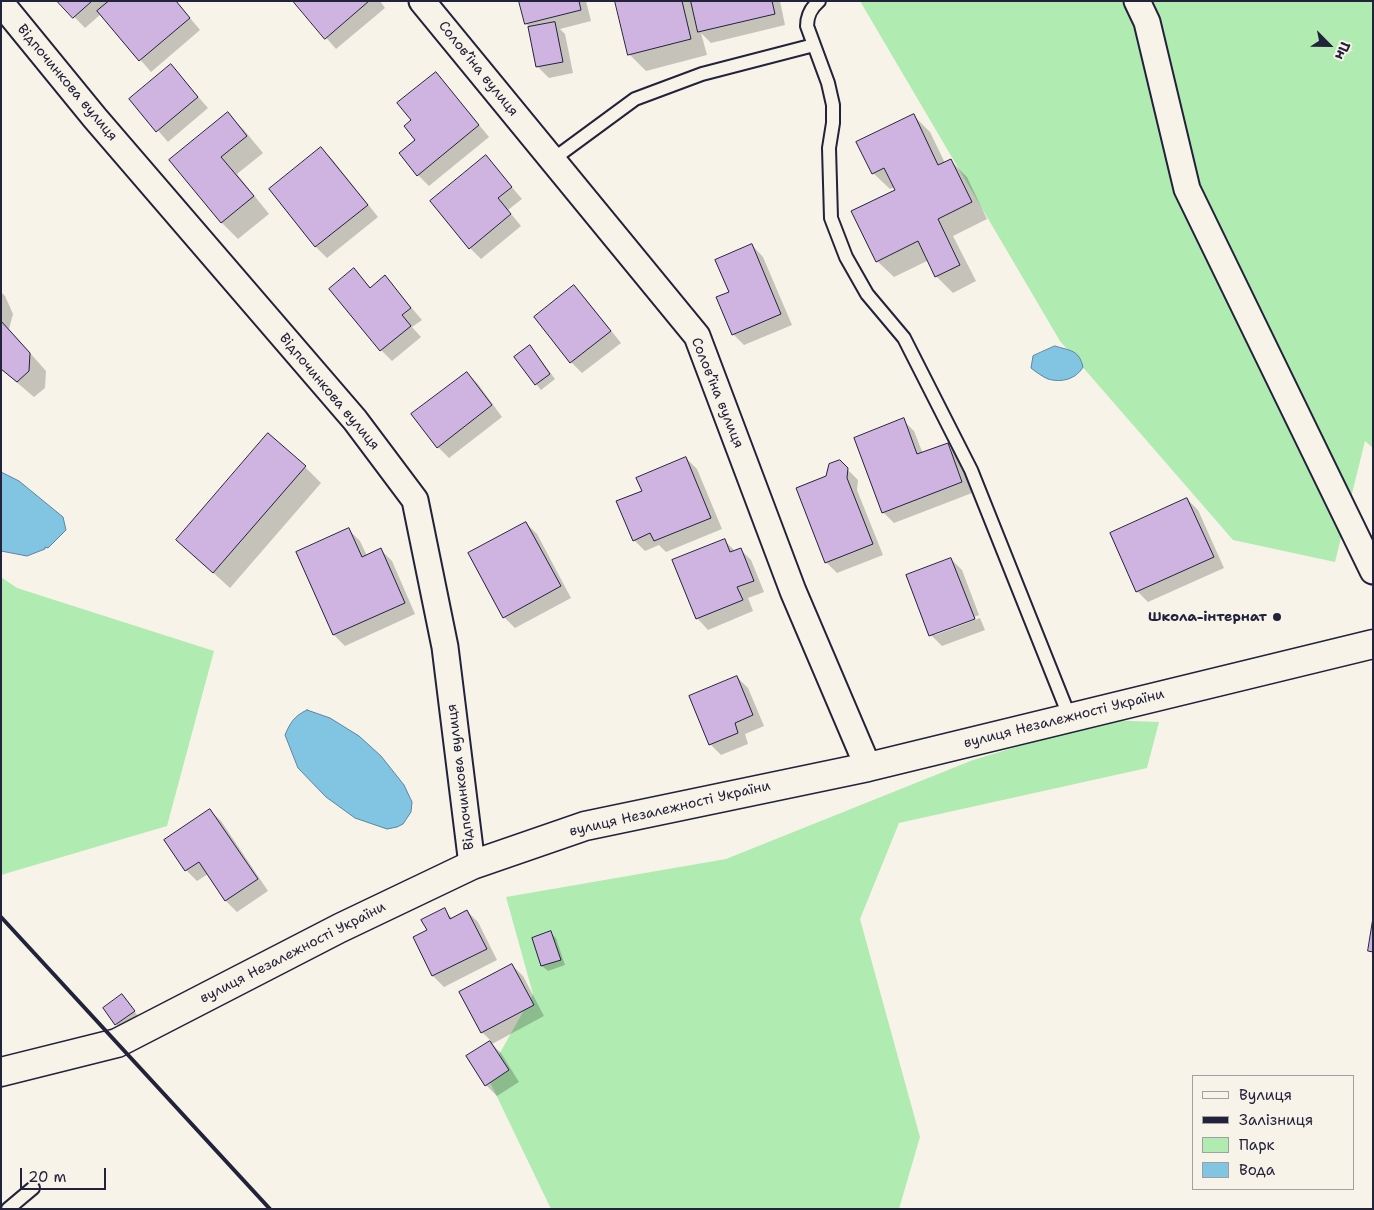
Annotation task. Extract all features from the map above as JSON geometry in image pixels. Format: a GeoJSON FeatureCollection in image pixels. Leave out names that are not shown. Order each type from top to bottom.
{"type":"FeatureCollection","features":[{"type":"Feature","properties":{"kind":"main road","name":"вулиця Незалежності України"},"geometry":{"type":"LineString","coordinates":[[1,1072],[117,1043],[340,928],[472,865],[585,826],[868,766],[1367,649]]}},
{"type":"Feature","properties":{"kind":"street","name":"Соловʼїна вулиця"},"geometry":{"type":"LineString","coordinates":[[422,1],[697,336],[793,591],[868,766]]}},
{"type":"Feature","properties":{"kind":"street"},"geometry":{"type":"LineString","coordinates":[[1137,1],[1147,22],[1187,189],[1373,572]]}},
{"type":"Feature","properties":{"kind":"street","name":"Відпочинкова вулиця"},"geometry":{"type":"LineString","coordinates":[[1,3],[95,118],[355,420],[415,500],[445,647],[472,865]]}},
{"type":"Feature","properties":{"kind":"lane"},"geometry":{"type":"LineString","coordinates":[[819,1],[813,6],[807,19],[807,26],[828,83],[833,105],[829,158],[831,218],[846,257],[868,294],[904,338],[972,470],[1070,718]]}},
{"type":"Feature","properties":{"kind":"lane"},"geometry":{"type":"LineString","coordinates":[[552,160],[635,99],[702,74],[814,46]]}},
{"type":"Feature","properties":{"kind":"lane"},"geometry":{"type":"LineString","coordinates":[[8,1209],[33,1188]]}},
{"type":"Feature","properties":{"kind":"green space"},"geometry":{"type":"Polygon","coordinates":[[[860,1],[1373,1],[1373,448],[1365,441],[1335,562],[1233,540],[1060,341],[860,1]]]}},
{"type":"Feature","properties":{"kind":"green space"},"geometry":{"type":"Polygon","coordinates":[[[1,577],[17,588],[214,651],[167,826],[1,875],[1,577]]]}},
{"type":"Feature","properties":{"kind":"green space"},"geometry":{"type":"Polygon","coordinates":[[[1106,720],[1159,722],[1147,768],[899,823],[860,919],[920,1137],[899,1209],[551,1209],[487,1076],[533,994],[506,897],[726,859],[973,760],[1106,720]]]}},
{"type":"Feature","properties":{"kind":"water"},"geometry":{"type":"Polygon","coordinates":[[[1055,346],[1070,350],[1079,357],[1083,367],[1073,377],[1063,380],[1048,379],[1031,368],[1033,356],[1055,346]]]}},
{"type":"Feature","properties":{"kind":"water"},"geometry":{"type":"Polygon","coordinates":[[[1,472],[19,481],[63,517],[66,530],[48,548],[45,547],[45,549],[27,556],[1,551],[1,472]]]}},
{"type":"Feature","properties":{"kind":"water"},"geometry":{"type":"Polygon","coordinates":[[[307,710],[330,718],[359,736],[381,756],[404,785],[412,802],[411,812],[403,824],[387,829],[355,818],[326,797],[298,768],[285,735],[293,720],[307,710]]]}},
{"type":"Feature","properties":{"kind":"building"},"geometry":{"type":"Polygon","coordinates":[[[57,1],[92,1],[73,18],[57,1]]]}},
{"type":"Feature","properties":{"kind":"building"},"geometry":{"type":"Polygon","coordinates":[[[109,1],[176,1],[190,18],[139,61],[97,11],[109,1]]]}},
{"type":"Feature","properties":{"kind":"building"},"geometry":{"type":"Polygon","coordinates":[[[293,1],[369,1],[325,39],[293,1]]]}},
{"type":"Feature","properties":{"kind":"building"},"geometry":{"type":"Polygon","coordinates":[[[519,1],[579,1],[581,10],[525,24],[519,1]]]}},
{"type":"Feature","properties":{"kind":"building"},"geometry":{"type":"Polygon","coordinates":[[[615,1],[682,1],[691,39],[628,55],[615,1]]]}},
{"type":"Feature","properties":{"kind":"building"},"geometry":{"type":"Polygon","coordinates":[[[691,1],[772,1],[775,14],[698,32],[691,1]]]}},
{"type":"Feature","properties":{"kind":"building"},"geometry":{"type":"Polygon","coordinates":[[[555,22],[563,62],[536,67],[528,27],[555,22]]]}},
{"type":"Feature","properties":{"kind":"building"},"geometry":{"type":"Polygon","coordinates":[[[171,64],[198,97],[156,132],[129,99],[171,64]]]}},
{"type":"Feature","properties":{"kind":"building"},"geometry":{"type":"Polygon","coordinates":[[[436,72],[479,125],[417,176],[399,153],[415,140],[404,126],[411,120],[397,103],[436,72]]]}},
{"type":"Feature","properties":{"kind":"building"},"geometry":{"type":"Polygon","coordinates":[[[228,112],[247,136],[221,157],[254,196],[221,223],[169,160],[228,112]]]}},
{"type":"Feature","properties":{"kind":"building"},"geometry":{"type":"Polygon","coordinates":[[[914,114],[938,165],[951,159],[972,202],[938,219],[960,265],[935,277],[918,241],[876,262],[851,211],[895,190],[884,168],[872,174],[856,142],[914,114]]]}},
{"type":"Feature","properties":{"kind":"building"},"geometry":{"type":"Polygon","coordinates":[[[321,147],[368,205],[315,247],[269,189],[321,147]]]}},
{"type":"Feature","properties":{"kind":"building"},"geometry":{"type":"Polygon","coordinates":[[[486,155],[512,187],[498,198],[511,214],[469,249],[430,201],[486,155]]]}},
{"type":"Feature","properties":{"kind":"building"},"geometry":{"type":"Polygon","coordinates":[[[752,244],[781,314],[732,335],[716,297],[729,292],[715,260],[752,244]]]}},
{"type":"Feature","properties":{"kind":"building"},"geometry":{"type":"Polygon","coordinates":[[[354,268],[370,288],[385,275],[411,308],[402,315],[411,326],[380,351],[329,289],[354,268]]]}},
{"type":"Feature","properties":{"kind":"building"},"geometry":{"type":"Polygon","coordinates":[[[574,285],[611,331],[570,363],[534,317],[574,285]]]}},
{"type":"Feature","properties":{"kind":"building"},"geometry":{"type":"Polygon","coordinates":[[[1,321],[30,353],[29,371],[17,382],[1,369],[1,321]]]}},
{"type":"Feature","properties":{"kind":"building"},"geometry":{"type":"Polygon","coordinates":[[[530,345],[550,374],[535,385],[514,357],[530,345]]]}},
{"type":"Feature","properties":{"kind":"building"},"geometry":{"type":"Polygon","coordinates":[[[467,372],[492,405],[437,448],[411,414],[467,372]]]}},
{"type":"Feature","properties":{"kind":"building"},"geometry":{"type":"Polygon","coordinates":[[[904,418],[917,454],[948,443],[962,482],[882,513],[854,438],[904,418]]]}},
{"type":"Feature","properties":{"kind":"building"},"geometry":{"type":"Polygon","coordinates":[[[268,433],[306,466],[213,573],[176,540],[268,433]]]}},
{"type":"Feature","properties":{"kind":"building"},"geometry":{"type":"Polygon","coordinates":[[[686,457],[711,518],[654,541],[650,533],[633,541],[616,501],[642,491],[636,478],[686,457]]]}},
{"type":"Feature","properties":{"kind":"building"},"geometry":{"type":"Polygon","coordinates":[[[840,460],[848,468],[847,478],[873,544],[825,563],[796,488],[826,476],[829,464],[840,460]]]}},
{"type":"Feature","properties":{"kind":"building"},"geometry":{"type":"Polygon","coordinates":[[[1187,498],[1214,557],[1136,592],[1110,533],[1187,498]]]}},
{"type":"Feature","properties":{"kind":"building"},"geometry":{"type":"Polygon","coordinates":[[[526,522],[561,586],[503,618],[468,553],[526,522]]]}},
{"type":"Feature","properties":{"kind":"building"},"geometry":{"type":"Polygon","coordinates":[[[349,528],[362,557],[381,548],[405,603],[333,635],[296,552],[349,528]]]}},
{"type":"Feature","properties":{"kind":"building"},"geometry":{"type":"Polygon","coordinates":[[[725,539],[730,552],[741,548],[754,581],[737,587],[743,600],[696,619],[672,560],[725,539]]]}},
{"type":"Feature","properties":{"kind":"building"},"geometry":{"type":"Polygon","coordinates":[[[951,558],[975,619],[929,636],[906,575],[951,558]]]}},
{"type":"Feature","properties":{"kind":"building"},"geometry":{"type":"Polygon","coordinates":[[[737,676],[753,715],[735,723],[738,733],[709,745],[689,696],[737,676]]]}},
{"type":"Feature","properties":{"kind":"building"},"geometry":{"type":"Polygon","coordinates":[[[210,809],[258,879],[225,901],[199,862],[185,871],[164,840],[210,809]]]}},
{"type":"Feature","properties":{"kind":"building"},"geometry":{"type":"Polygon","coordinates":[[[445,908],[450,919],[467,910],[487,949],[432,976],[413,937],[427,930],[421,920],[445,908]]]}},
{"type":"Feature","properties":{"kind":"building"},"geometry":{"type":"Polygon","coordinates":[[[1373,918],[1373,952],[1368,951],[1373,918]]]}},
{"type":"Feature","properties":{"kind":"building"},"geometry":{"type":"Polygon","coordinates":[[[551,931],[561,960],[541,966],[532,938],[551,931]]]}},
{"type":"Feature","properties":{"kind":"building"},"geometry":{"type":"Polygon","coordinates":[[[512,964],[534,1005],[481,1033],[459,992],[512,964]]]}},
{"type":"Feature","properties":{"kind":"building"},"geometry":{"type":"Polygon","coordinates":[[[122,994],[135,1011],[115,1025],[103,1008],[122,994]]]}},
{"type":"Feature","properties":{"kind":"building"},"geometry":{"type":"Polygon","coordinates":[[[490,1041],[509,1070],[485,1086],[466,1056],[490,1041]]]}},
{"type":"Feature","properties":{"kind":"railway"},"geometry":{"type":"LineString","coordinates":[[1,917],[270,1209]]}},
{"type":"Feature","properties":{"kind":"place","name":"Школа-інтернат"},"geometry":{"type":"Point","coordinates":[1277,617]}}]}
